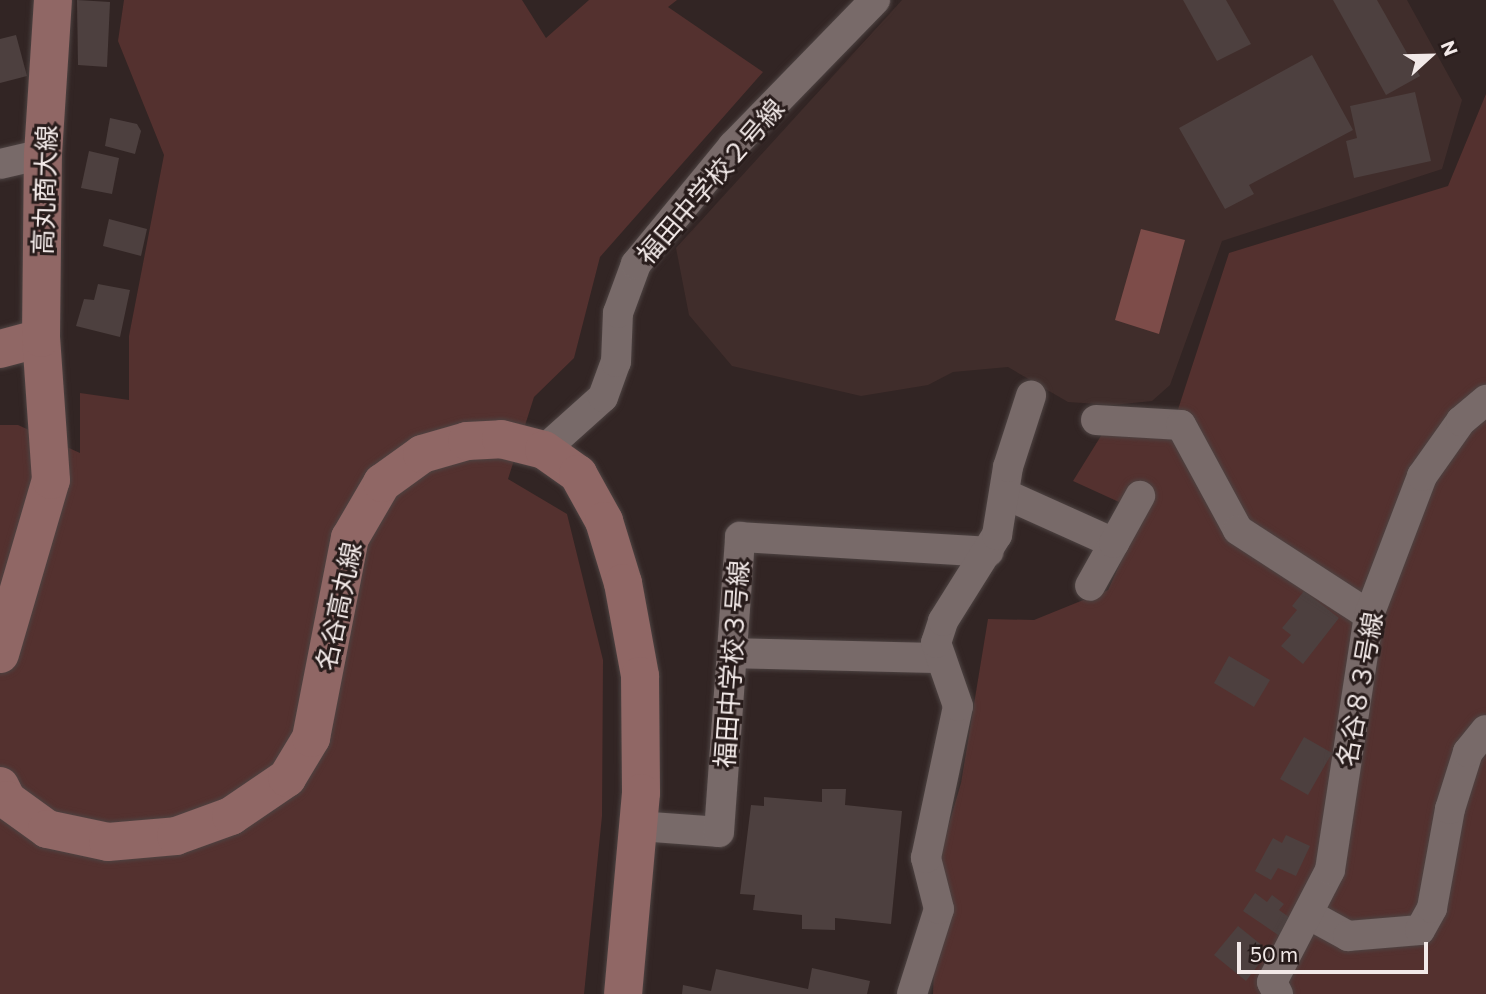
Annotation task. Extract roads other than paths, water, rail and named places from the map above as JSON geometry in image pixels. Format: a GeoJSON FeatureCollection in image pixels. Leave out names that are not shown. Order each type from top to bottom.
{"type":"FeatureCollection","features":[{"type":"Feature","properties":{"kind":"street","name":"高丸商大線"},"geometry":{"type":"LineString","coordinates":[[41,338],[43,154],[53,0]]}},
{"type":"Feature","properties":{"kind":"street","name":"福田中学校２号線"},"geometry":{"type":"LineString","coordinates":[[544,450],[603,397],[615,362],[618,313],[636,264],[733,146],[875,0]]}},
{"type":"Feature","properties":{"kind":"street"},"geometry":{"type":"LineString","coordinates":[[0,164],[43,154]]}},
{"type":"Feature","properties":{"kind":"street"},"geometry":{"type":"LineString","coordinates":[[0,349],[41,338],[51,480],[0,654]]}},
{"type":"Feature","properties":{"kind":"street"},"geometry":{"type":"LineString","coordinates":[[912,994],[939,909],[926,858],[958,706],[936,643],[943,621],[989,552],[1007,495],[1008,467],[1031,396]]}},
{"type":"Feature","properties":{"kind":"street","name":"名谷８３号線"},"geometry":{"type":"LineString","coordinates":[[1268,990],[1329,870],[1369,615],[1422,476],[1461,421],[1486,400]]}},
{"type":"Feature","properties":{"kind":"street"},"geometry":{"type":"LineString","coordinates":[[1096,420],[1181,425],[1238,530],[1369,615]]}},
{"type":"Feature","properties":{"kind":"street","name":"名谷高丸線"},"geometry":{"type":"LineString","coordinates":[[0,786],[8,800],[47,829],[108,842],[176,836],[231,816],[287,778],[311,738],[350,538],[382,483],[422,454],[467,441],[501,439],[544,450],[578,474],[604,521],[623,583],[640,676],[638,826],[623,994]]}},
{"type":"Feature","properties":{"kind":"street"},"geometry":{"type":"LineString","coordinates":[[1007,495],[1114,543]]}},
{"type":"Feature","properties":{"kind":"street"},"geometry":{"type":"LineString","coordinates":[[1090,586],[1140,496]]}},
{"type":"Feature","properties":{"kind":"street","name":"福田中学校３号線"},"geometry":{"type":"LineString","coordinates":[[638,826],[719,832],[740,537],[989,552]]}},
{"type":"Feature","properties":{"kind":"street"},"geometry":{"type":"LineString","coordinates":[[732,653],[941,658]]}},
{"type":"Feature","properties":{"kind":"street"},"geometry":{"type":"LineString","coordinates":[[1308,914],[1348,936],[1420,930],[1432,908],[1450,809],[1468,752],[1486,730]]}}]}
